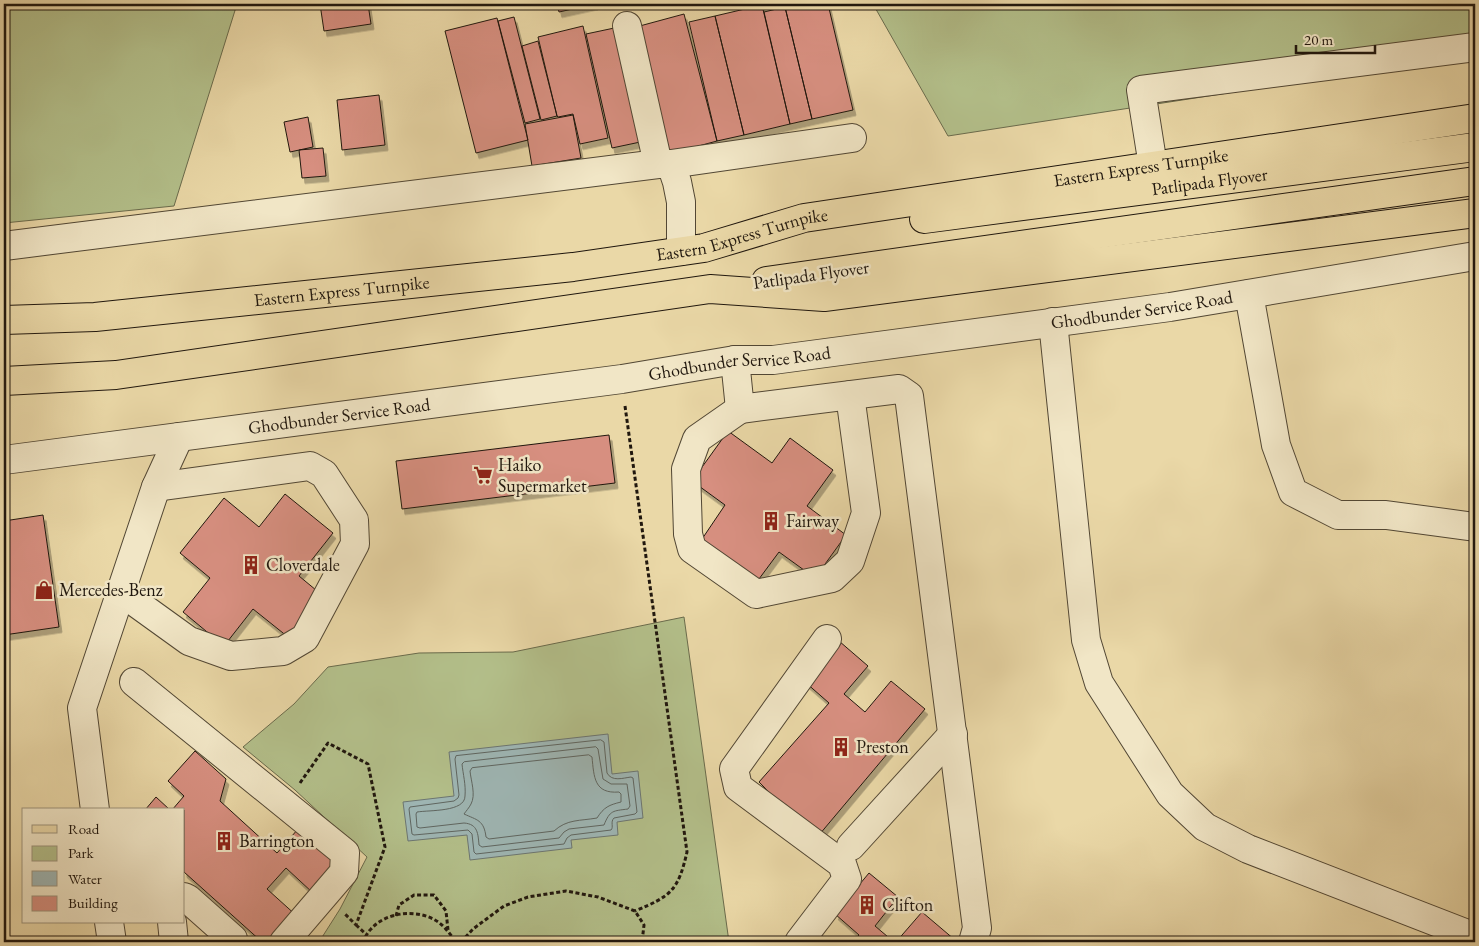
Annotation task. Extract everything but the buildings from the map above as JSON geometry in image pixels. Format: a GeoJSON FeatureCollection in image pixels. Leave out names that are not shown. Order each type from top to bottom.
{"type":"FeatureCollection","features":[{"type":"Feature","properties":{"kind":"main road","name":"Eastern Express Turnpike"},"geometry":{"type":"LineString","coordinates":[[4,320],[95,317],[574,267],[692,249],[804,218],[1475,118]]}},
{"type":"Feature","properties":{"kind":"main road","name":"Patlipada Flyover"},"geometry":{"type":"LineString","coordinates":[[692,249],[1475,147]]}},
{"type":"Feature","properties":{"kind":"main road","name":"Patlipada Flyover"},"geometry":{"type":"LineString","coordinates":[[710,289],[1475,181]]}},
{"type":"Feature","properties":{"kind":"main road"},"geometry":{"type":"LineString","coordinates":[[4,381],[116,375],[710,289],[824,296],[1475,213]]}},
{"type":"Feature","properties":{"kind":"street"},"geometry":{"type":"LineString","coordinates":[[627,26],[664,164],[677,182],[692,249]]}},
{"type":"Feature","properties":{"kind":"street"},"geometry":{"type":"LineString","coordinates":[[1153,166],[1141,90],[1475,47]]}},
{"type":"Feature","properties":{"kind":"street"},"geometry":{"type":"LineString","coordinates":[[4,246],[664,164],[852,138]]}},
{"type":"Feature","properties":{"kind":"street","name":"Ghodbunder Service Road"},"geometry":{"type":"LineString","coordinates":[[4,460],[622,379],[735,360],[772,360],[1170,307],[1475,256]]}},
{"type":"Feature","properties":{"kind":"street"},"geometry":{"type":"LineString","coordinates":[[1249,294],[1276,445],[1293,492],[1338,515],[1386,515],[1475,527]]}},
{"type":"Feature","properties":{"kind":"street"},"geometry":{"type":"LineString","coordinates":[[1053,322],[1086,640],[1099,683],[1170,794],[1205,827],[1248,849],[1475,937]]}},
{"type":"Feature","properties":{"kind":"street"},"geometry":{"type":"LineString","coordinates":[[735,360],[740,409]]}},
{"type":"Feature","properties":{"kind":"street"},"geometry":{"type":"LineString","coordinates":[[850,395],[866,513],[850,561],[832,578],[756,594],[692,549],[688,534],[686,469],[697,438],[740,409],[850,395],[899,389],[909,396],[977,928],[973,942]]}},
{"type":"Feature","properties":{"kind":"street"},"geometry":{"type":"LineString","coordinates":[[95,808],[82,708],[156,487],[179,437]]}},
{"type":"Feature","properties":{"kind":"street"},"geometry":{"type":"LineString","coordinates":[[121,592],[189,641],[231,656],[283,651],[305,638],[355,544],[354,520],[324,474],[310,466],[156,487]]}},
{"type":"Feature","properties":{"kind":"street"},"geometry":{"type":"LineString","coordinates":[[799,942],[847,879],[842,864],[738,787],[734,769],[827,639]]}},
{"type":"Feature","properties":{"kind":"street"},"geometry":{"type":"LineString","coordinates":[[134,682],[345,853],[344,872],[284,942]]}},
{"type":"Feature","properties":{"kind":"street"},"geometry":{"type":"LineString","coordinates":[[851,846],[953,734]]}},
{"type":"Feature","properties":{"kind":"street"},"geometry":{"type":"LineString","coordinates":[[185,898],[233,939]]}},
{"type":"Feature","properties":{"kind":"street"},"geometry":{"type":"LineString","coordinates":[[109,924],[112,942]]}},
{"type":"Feature","properties":{"kind":"street"},"geometry":{"type":"LineString","coordinates":[[172,924],[174,942]]}},
{"type":"Feature","properties":{"kind":"path"},"geometry":{"type":"LineString","coordinates":[[622,379],[687,852],[682,874],[673,889],[657,902],[635,911]]}},
{"type":"Feature","properties":{"kind":"path"},"geometry":{"type":"LineString","coordinates":[[295,790],[328,743],[368,764],[385,847],[356,925]]}},
{"type":"Feature","properties":{"kind":"path"},"geometry":{"type":"LineString","coordinates":[[460,942],[473,929],[504,906],[528,897],[566,891],[598,897],[635,911],[644,925],[642,942]]}},
{"type":"Feature","properties":{"kind":"path"},"geometry":{"type":"LineString","coordinates":[[396,916],[399,905],[414,894],[434,895],[446,911],[448,931]]}},
{"type":"Feature","properties":{"kind":"path"},"geometry":{"type":"LineString","coordinates":[[340,908],[367,935]]}},
{"type":"Feature","properties":{"kind":"path"},"geometry":{"type":"LineString","coordinates":[[362,942],[371,928],[386,919],[402,914],[419,914],[435,920],[448,931],[456,942]]}},
{"type":"Feature","properties":{"kind":"path"},"geometry":{"type":"LineString","coordinates":[[667,942],[670,939],[688,942]]}},
{"type":"Feature","properties":{"kind":"path"},"geometry":{"type":"LineString","coordinates":[[695,942],[715,939],[717,942]]}},
{"type":"Feature","properties":{"kind":"green space"},"geometry":{"type":"Polygon","coordinates":[[[4,4],[237,4],[174,206],[4,223],[4,4]]]}},
{"type":"Feature","properties":{"kind":"green space"},"geometry":{"type":"Polygon","coordinates":[[[873,4],[1471,4],[1475,16],[1475,55],[948,136],[873,4]]]}},
{"type":"Feature","properties":{"kind":"green space"},"geometry":{"type":"Polygon","coordinates":[[[684,617],[729,942],[319,942],[340,909],[367,857],[295,790],[243,747],[294,704],[328,667],[419,653],[513,652],[684,617]]]}},
{"type":"Feature","properties":{"kind":"water"},"geometry":{"type":"Polygon","coordinates":[[[608,734],[612,774],[638,771],[643,818],[617,822],[618,835],[571,840],[572,848],[470,860],[467,835],[408,841],[403,802],[454,796],[449,752],[608,734]]]}},
{"type":"Feature","properties":{"kind":"place","name":"Haiko Supermarket"},"geometry":{"type":"Point","coordinates":[483,475]}},
{"type":"Feature","properties":{"kind":"place","name":"Fairway"},"geometry":{"type":"Point","coordinates":[771,521]}},
{"type":"Feature","properties":{"kind":"place","name":"Cloverdale"},"geometry":{"type":"Point","coordinates":[251,565]}},
{"type":"Feature","properties":{"kind":"place","name":"Mercedes-Benz"},"geometry":{"type":"Point","coordinates":[44,590]}},
{"type":"Feature","properties":{"kind":"place","name":"Preston"},"geometry":{"type":"Point","coordinates":[841,747]}},
{"type":"Feature","properties":{"kind":"place","name":"Barrington"},"geometry":{"type":"Point","coordinates":[224,841]}},
{"type":"Feature","properties":{"kind":"place","name":"Clifton"},"geometry":{"type":"Point","coordinates":[867,905]}}]}
